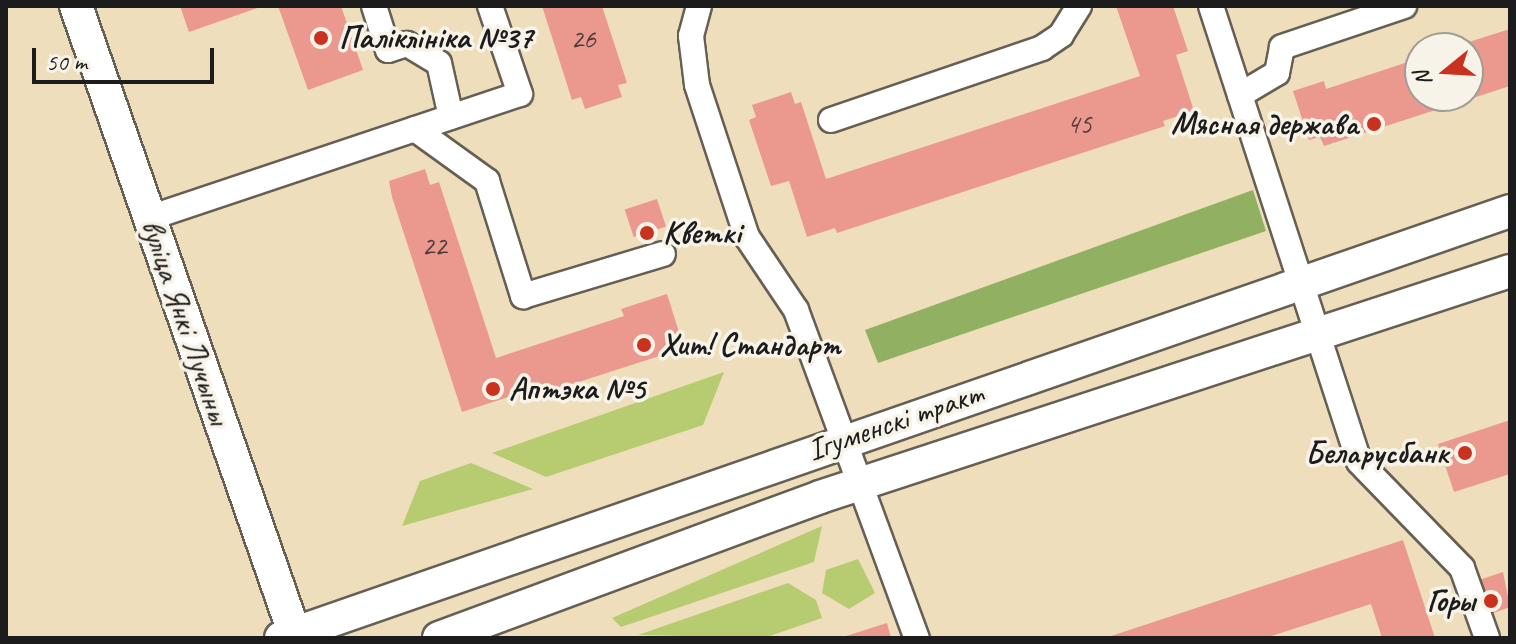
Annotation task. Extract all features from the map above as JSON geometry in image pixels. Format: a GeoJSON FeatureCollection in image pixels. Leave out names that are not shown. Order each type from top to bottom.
{"type":"FeatureCollection","features":[{"type":"Feature","properties":{"kind":"main road","name":"вуліца Янкі Лучыны"},"geometry":{"type":"LineString","coordinates":[[76,6],[290,636]]}},
{"type":"Feature","properties":{"kind":"main road","name":"Ігуменскі тракт"},"geometry":{"type":"LineString","coordinates":[[290,636],[842,440],[1510,211]]}},
{"type":"Feature","properties":{"kind":"main road","name":"Ігуменскі тракт"},"geometry":{"type":"LineString","coordinates":[[439,638],[859,485],[1510,271]]}},
{"type":"Feature","properties":{"kind":"lane"},"geometry":{"type":"LineString","coordinates":[[374,6],[388,50],[407,44],[439,63],[451,117]]}},
{"type":"Feature","properties":{"kind":"lane"},"geometry":{"type":"LineString","coordinates":[[149,218],[520,94],[490,6]]}},
{"type":"Feature","properties":{"kind":"lane"},"geometry":{"type":"LineString","coordinates":[[699,6],[691,36],[697,85],[747,237],[796,310],[917,638]]}},
{"type":"Feature","properties":{"kind":"lane"},"geometry":{"type":"LineString","coordinates":[[831,120],[1042,48],[1061,35],[1079,6]]}},
{"type":"Feature","properties":{"kind":"lane"},"geometry":{"type":"LineString","coordinates":[[1211,6],[1359,462],[1462,568],[1487,638]]}},
{"type":"Feature","properties":{"kind":"lane"},"geometry":{"type":"LineString","coordinates":[[1240,95],[1277,73],[1282,47],[1404,6]]}},
{"type":"Feature","properties":{"kind":"lane"},"geometry":{"type":"LineString","coordinates":[[415,129],[487,181],[523,296],[663,254]]}},
{"type":"Feature","properties":{"kind":"green space"},"geometry":{"type":"Polygon","coordinates":[[[1253,190],[1266,231],[878,363],[865,330],[1253,190]]]}},
{"type":"Feature","properties":{"kind":"green space"},"geometry":{"type":"Polygon","coordinates":[[[724,372],[703,425],[546,477],[492,453],[724,372]]]}},
{"type":"Feature","properties":{"kind":"green space"},"geometry":{"type":"Polygon","coordinates":[[[471,463],[533,489],[402,526],[420,481],[471,463]]]}},
{"type":"Feature","properties":{"kind":"green space"},"geometry":{"type":"Polygon","coordinates":[[[822,526],[814,562],[621,627],[612,618],[822,526]]]}},
{"type":"Feature","properties":{"kind":"green space"},"geometry":{"type":"Polygon","coordinates":[[[858,559],[875,593],[849,609],[822,593],[826,570],[858,559]]]}},
{"type":"Feature","properties":{"kind":"green space"},"geometry":{"type":"Polygon","coordinates":[[[788,583],[816,600],[822,618],[764,638],[638,635],[788,583]]]}},
{"type":"Feature","properties":{"kind":"building","name":"Паліклініка №37"},"geometry":{"type":"Polygon","coordinates":[[[180,6],[263,6],[189,32],[180,6]]]}},
{"type":"Feature","properties":{"kind":"building","name":"Паліклініка №37"},"geometry":{"type":"Polygon","coordinates":[[[278,6],[341,6],[363,70],[308,90],[278,6]]]}},
{"type":"Feature","properties":{"kind":"building"},"geometry":{"type":"Polygon","coordinates":[[[542,6],[602,6],[627,83],[618,85],[622,97],[585,109],[581,97],[572,100],[542,6]]]}},
{"type":"Feature","properties":{"kind":"building"},"geometry":{"type":"Polygon","coordinates":[[[1116,6],[1173,6],[1188,51],[1176,55],[1194,111],[1163,121],[1165,126],[837,233],[835,228],[807,237],[789,181],[771,186],[749,120],[756,117],[752,105],[791,92],[795,104],[801,102],[826,179],[1140,76],[1116,6]]]}},
{"type":"Feature","properties":{"kind":"building"},"geometry":{"type":"Polygon","coordinates":[[[1510,29],[1510,86],[1484,94],[1484,37],[1510,29]]]}},
{"type":"Feature","properties":{"kind":"building"},"geometry":{"type":"Polygon","coordinates":[[[1404,63],[1404,112],[1429,112],[1324,146],[1320,137],[1309,140],[1293,91],[1324,81],[1326,89],[1404,63]]]}},
{"type":"Feature","properties":{"kind":"building"},"geometry":{"type":"Polygon","coordinates":[[[425,169],[430,185],[439,182],[496,358],[624,316],[621,309],[667,294],[684,348],[520,401],[518,394],[462,412],[389,181],[425,169]]]}},
{"type":"Feature","properties":{"kind":"building"},"geometry":{"type":"Polygon","coordinates":[[[657,199],[666,227],[634,237],[625,210],[657,199]]]}},
{"type":"Feature","properties":{"kind":"building"},"geometry":{"type":"Polygon","coordinates":[[[1510,420],[1510,474],[1454,492],[1438,444],[1510,420]]]}},
{"type":"Feature","properties":{"kind":"building"},"geometry":{"type":"Polygon","coordinates":[[[1403,540],[1435,638],[1382,638],[1371,604],[1265,638],[1105,638],[1403,540]]]}},
{"type":"Feature","properties":{"kind":"building"},"geometry":{"type":"Polygon","coordinates":[[[1503,572],[1510,607],[1491,614],[1479,580],[1503,572]]]}},
{"type":"Feature","properties":{"kind":"building"},"geometry":{"type":"Polygon","coordinates":[[[887,623],[891,638],[843,638],[843,637],[887,623]]]}},
{"type":"Feature","properties":{"kind":"place","name":"Паліклініка №37"},"geometry":{"type":"Point","coordinates":[321,38]}},
{"type":"Feature","properties":{"kind":"place","name":"Мясная держава"},"geometry":{"type":"Point","coordinates":[1374,124]}},
{"type":"Feature","properties":{"kind":"place","name":"Кветкі"},"geometry":{"type":"Point","coordinates":[647,233]}},
{"type":"Feature","properties":{"kind":"place","name":"Хит! Стандарт"},"geometry":{"type":"Point","coordinates":[644,345]}},
{"type":"Feature","properties":{"kind":"place","name":"Аптэка №5"},"geometry":{"type":"Point","coordinates":[493,389]}},
{"type":"Feature","properties":{"kind":"place","name":"Беларусбанк"},"geometry":{"type":"Point","coordinates":[1465,453]}},
{"type":"Feature","properties":{"kind":"place","name":"Горы"},"geometry":{"type":"Point","coordinates":[1491,601]}}]}
